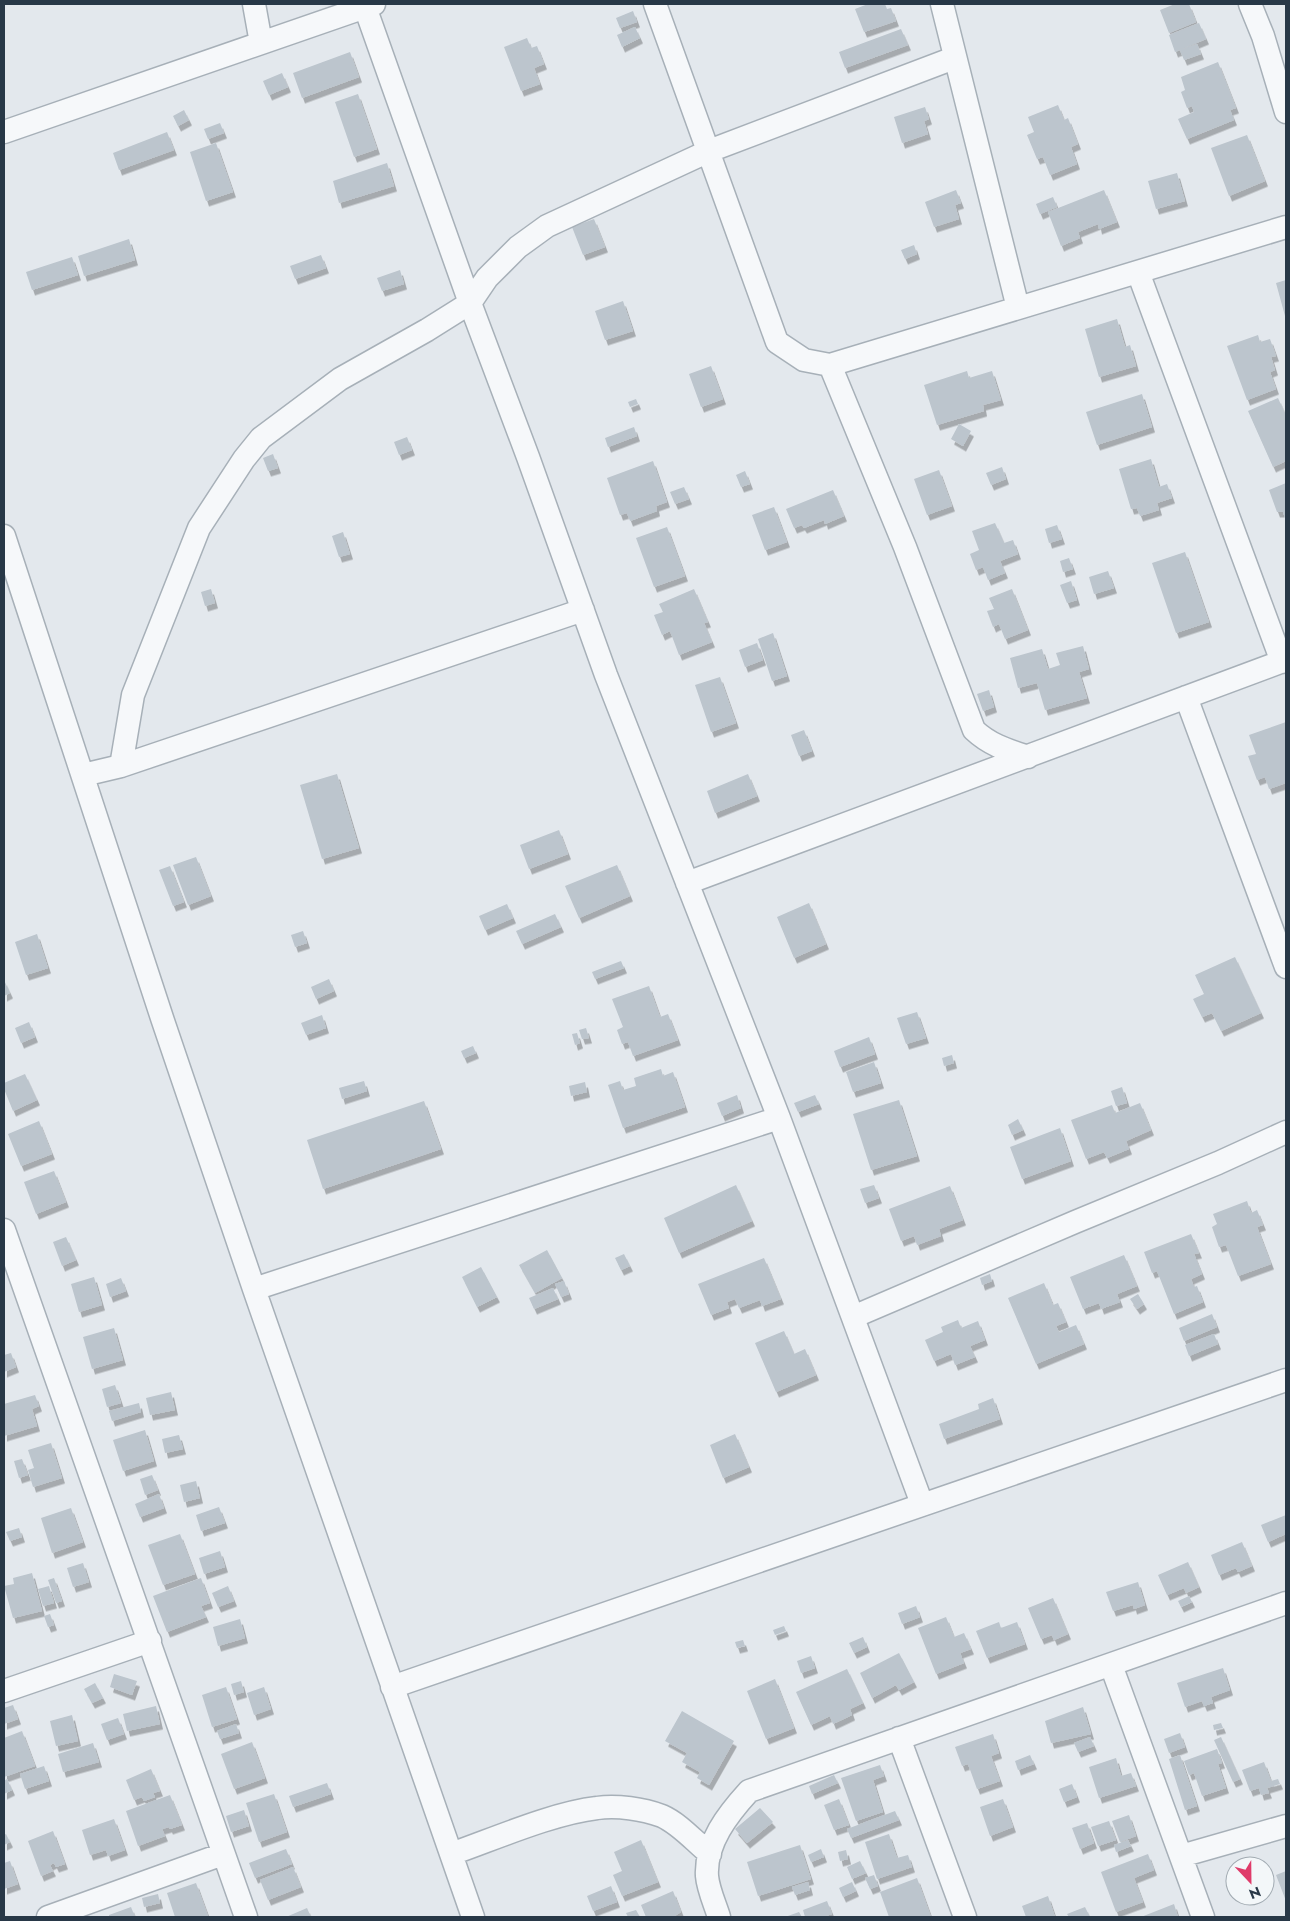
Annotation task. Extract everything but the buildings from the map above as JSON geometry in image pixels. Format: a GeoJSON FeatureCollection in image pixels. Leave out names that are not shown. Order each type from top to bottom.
{"type":"FeatureCollection","features":[{"type":"Feature","properties":{"kind":"street"},"geometry":{"type":"LineString","coordinates":[[254,4],[262,43]]}},
{"type":"Feature","properties":{"kind":"street"},"geometry":{"type":"LineString","coordinates":[[655,4],[777,342],[804,360],[830,365],[1286,227]]}},
{"type":"Feature","properties":{"kind":"street"},"geometry":{"type":"LineString","coordinates":[[942,4],[1018,308]]}},
{"type":"Feature","properties":{"kind":"street"},"geometry":{"type":"LineString","coordinates":[[1250,4],[1263,36],[1286,112]]}},
{"type":"Feature","properties":{"kind":"street"},"geometry":{"type":"LineString","coordinates":[[4,132],[370,5],[470,303],[582,610],[779,1118],[922,1504]]}},
{"type":"Feature","properties":{"kind":"street"},"geometry":{"type":"LineString","coordinates":[[121,766],[133,695],[199,528],[244,459],[261,438],[340,379],[427,330],[470,303],[486,278],[518,247],[547,226],[709,151],[954,58]]}},
{"type":"Feature","properties":{"kind":"street"},"geometry":{"type":"LineString","coordinates":[[687,883],[1284,661],[1138,272]]}},
{"type":"Feature","properties":{"kind":"street"},"geometry":{"type":"LineString","coordinates":[[830,365],[905,547],[974,730],[985,740],[1002,749],[1028,757]]}},
{"type":"Feature","properties":{"kind":"street"},"geometry":{"type":"LineString","coordinates":[[4,536],[162,1018],[254,1289],[473,1917]]}},
{"type":"Feature","properties":{"kind":"street"},"geometry":{"type":"LineString","coordinates":[[83,776],[121,766],[582,610]]}},
{"type":"Feature","properties":{"kind":"street"},"geometry":{"type":"LineString","coordinates":[[1186,697],[1286,967]]}},
{"type":"Feature","properties":{"kind":"street"},"geometry":{"type":"LineString","coordinates":[[254,1289],[779,1118]]}},
{"type":"Feature","properties":{"kind":"street"},"geometry":{"type":"LineString","coordinates":[[853,1318],[1075,1222],[1218,1163],[1286,1132]]}},
{"type":"Feature","properties":{"kind":"street"},"geometry":{"type":"LineString","coordinates":[[4,1230],[246,1917]]}},
{"type":"Feature","properties":{"kind":"street"},"geometry":{"type":"LineString","coordinates":[[392,1687],[1286,1380]]}},
{"type":"Feature","properties":{"kind":"street"},"geometry":{"type":"LineString","coordinates":[[719,1917],[708,1876],[710,1854],[728,1814],[749,1791],[1286,1603]]}},
{"type":"Feature","properties":{"kind":"street"},"geometry":{"type":"LineString","coordinates":[[4,1691],[150,1641]]}},
{"type":"Feature","properties":{"kind":"street"},"geometry":{"type":"LineString","coordinates":[[1111,1665],[1202,1917]]}},
{"type":"Feature","properties":{"kind":"street"},"geometry":{"type":"LineString","coordinates":[[899,1738],[965,1917]]}},
{"type":"Feature","properties":{"kind":"street"},"geometry":{"type":"LineString","coordinates":[[451,1854],[552,1820],[587,1810],[609,1807],[642,1811],[662,1817],[675,1824],[710,1854]]}},
{"type":"Feature","properties":{"kind":"street"},"geometry":{"type":"LineString","coordinates":[[1181,1856],[1286,1826]]}},
{"type":"Feature","properties":{"kind":"street"},"geometry":{"type":"LineString","coordinates":[[48,1917],[223,1854]]}}]}
